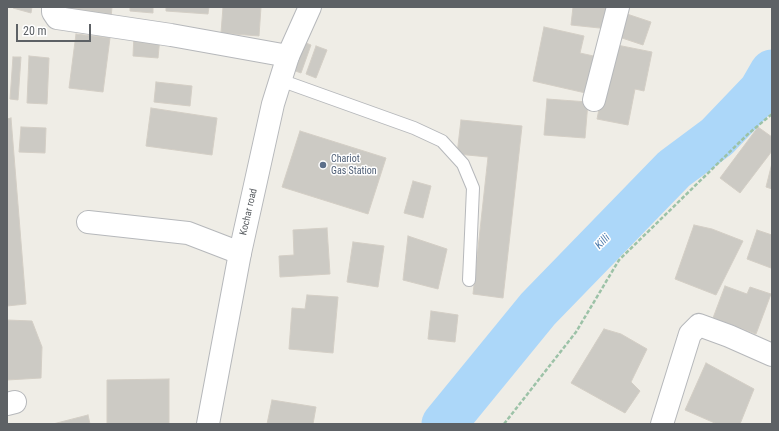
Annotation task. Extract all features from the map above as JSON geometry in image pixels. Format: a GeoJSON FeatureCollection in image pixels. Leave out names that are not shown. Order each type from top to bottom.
{"type":"FeatureCollection","features":[{"type":"Feature","properties":{"kind":"street"},"geometry":{"type":"LineString","coordinates":[[52,7],[52,12],[57,18],[172,35],[288,56]]}},
{"type":"Feature","properties":{"kind":"street","name":"Kochar road"},"geometry":{"type":"LineString","coordinates":[[208,424],[240,253],[273,104],[288,56],[310,7]]}},
{"type":"Feature","properties":{"kind":"street"},"geometry":{"type":"LineString","coordinates":[[594,100],[618,7]]}},
{"type":"Feature","properties":{"kind":"street"},"geometry":{"type":"LineString","coordinates":[[88,222],[188,233],[240,253]]}},
{"type":"Feature","properties":{"kind":"street"},"geometry":{"type":"LineString","coordinates":[[662,424],[690,334],[699,325],[730,336],[772,355]]}},
{"type":"Feature","properties":{"kind":"lane"},"geometry":{"type":"LineString","coordinates":[[280,80],[414,128],[442,141],[463,164],[473,188],[469,280]]}},
{"type":"Feature","properties":{"kind":"path"},"geometry":{"type":"LineString","coordinates":[[504,424],[576,332],[619,260],[748,134],[772,114]]}},
{"type":"Feature","properties":{"kind":"building"},"geometry":{"type":"Polygon","coordinates":[[[13,7],[32,7],[31,13],[13,7]]]}},
{"type":"Feature","properties":{"kind":"building"},"geometry":{"type":"Polygon","coordinates":[[[63,7],[112,7],[111,18],[62,11],[63,7]]]}},
{"type":"Feature","properties":{"kind":"building"},"geometry":{"type":"Polygon","coordinates":[[[130,7],[153,7],[153,13],[130,11],[130,7]]]}},
{"type":"Feature","properties":{"kind":"building"},"geometry":{"type":"Polygon","coordinates":[[[166,7],[209,7],[208,14],[166,11],[166,7]]]}},
{"type":"Feature","properties":{"kind":"building"},"geometry":{"type":"Polygon","coordinates":[[[223,7],[261,7],[259,36],[221,33],[223,7]]]}},
{"type":"Feature","properties":{"kind":"building"},"geometry":{"type":"Polygon","coordinates":[[[573,7],[611,7],[609,29],[571,25],[573,7]]]}},
{"type":"Feature","properties":{"kind":"building"},"geometry":{"type":"Polygon","coordinates":[[[624,13],[651,22],[643,45],[616,36],[624,13]]]}},
{"type":"Feature","properties":{"kind":"building"},"geometry":{"type":"Polygon","coordinates":[[[544,27],[584,36],[580,53],[598,57],[590,94],[533,81],[544,27]]]}},
{"type":"Feature","properties":{"kind":"building"},"geometry":{"type":"Polygon","coordinates":[[[76,34],[110,38],[103,92],[69,88],[76,34]]]}},
{"type":"Feature","properties":{"kind":"building"},"geometry":{"type":"Polygon","coordinates":[[[134,35],[160,37],[158,58],[133,56],[134,35]]]}},
{"type":"Feature","properties":{"kind":"building"},"geometry":{"type":"Polygon","coordinates":[[[301,41],[311,45],[301,73],[290,69],[301,41]]]}},
{"type":"Feature","properties":{"kind":"building"},"geometry":{"type":"Polygon","coordinates":[[[612,44],[652,52],[644,91],[635,89],[628,125],[597,119],[612,44]]]}},
{"type":"Feature","properties":{"kind":"building"},"geometry":{"type":"Polygon","coordinates":[[[316,46],[327,50],[316,78],[306,74],[316,46]]]}},
{"type":"Feature","properties":{"kind":"building"},"geometry":{"type":"Polygon","coordinates":[[[29,56],[49,58],[47,104],[27,103],[29,56]]]}},
{"type":"Feature","properties":{"kind":"building"},"geometry":{"type":"Polygon","coordinates":[[[13,57],[21,57],[18,100],[10,99],[13,57]]]}},
{"type":"Feature","properties":{"kind":"building"},"geometry":{"type":"Polygon","coordinates":[[[156,82],[192,86],[190,106],[154,102],[156,82]]]}},
{"type":"Feature","properties":{"kind":"building"},"geometry":{"type":"Polygon","coordinates":[[[547,99],[588,102],[585,138],[544,135],[547,99]]]}},
{"type":"Feature","properties":{"kind":"building"},"geometry":{"type":"Polygon","coordinates":[[[151,108],[217,118],[212,155],[146,146],[151,108]]]}},
{"type":"Feature","properties":{"kind":"building"},"geometry":{"type":"Polygon","coordinates":[[[11,118],[26,304],[7,306],[7,119],[11,118]]]}},
{"type":"Feature","properties":{"kind":"building"},"geometry":{"type":"Polygon","coordinates":[[[461,120],[522,126],[503,298],[473,294],[488,157],[457,154],[461,120]]]}},
{"type":"Feature","properties":{"kind":"building"},"geometry":{"type":"Polygon","coordinates":[[[21,127],[46,128],[45,153],[19,152],[21,127]]]}},
{"type":"Feature","properties":{"kind":"building"},"geometry":{"type":"Polygon","coordinates":[[[758,127],[772,137],[772,151],[740,193],[720,178],[758,127]]]}},
{"type":"Feature","properties":{"kind":"building"},"geometry":{"type":"Polygon","coordinates":[[[300,131],[386,158],[368,214],[282,187],[300,131]]]}},
{"type":"Feature","properties":{"kind":"building"},"geometry":{"type":"Polygon","coordinates":[[[772,163],[772,189],[766,187],[772,163]]]}},
{"type":"Feature","properties":{"kind":"building"},"geometry":{"type":"Polygon","coordinates":[[[413,181],[431,186],[423,218],[404,213],[413,181]]]}},
{"type":"Feature","properties":{"kind":"building"},"geometry":{"type":"Polygon","coordinates":[[[694,225],[712,229],[743,241],[716,295],[675,279],[694,225]]]}},
{"type":"Feature","properties":{"kind":"building"},"geometry":{"type":"Polygon","coordinates":[[[327,228],[330,274],[280,277],[279,256],[294,255],[293,230],[327,228]]]}},
{"type":"Feature","properties":{"kind":"building"},"geometry":{"type":"Polygon","coordinates":[[[757,230],[772,235],[771,268],[747,259],[757,230]]]}},
{"type":"Feature","properties":{"kind":"building"},"geometry":{"type":"Polygon","coordinates":[[[408,236],[447,249],[438,289],[403,280],[408,236]]]}},
{"type":"Feature","properties":{"kind":"building"},"geometry":{"type":"Polygon","coordinates":[[[353,242],[384,246],[378,287],[347,282],[353,242]]]}},
{"type":"Feature","properties":{"kind":"building"},"geometry":{"type":"Polygon","coordinates":[[[725,286],[747,294],[750,287],[771,294],[756,334],[713,318],[725,286]]]}},
{"type":"Feature","properties":{"kind":"building"},"geometry":{"type":"Polygon","coordinates":[[[307,295],[338,297],[333,353],[289,349],[292,308],[305,309],[307,295]]]}},
{"type":"Feature","properties":{"kind":"building"},"geometry":{"type":"Polygon","coordinates":[[[431,311],[458,315],[455,342],[428,339],[431,311]]]}},
{"type":"Feature","properties":{"kind":"building"},"geometry":{"type":"Polygon","coordinates":[[[7,320],[32,321],[42,347],[41,378],[7,380],[7,320]]]}},
{"type":"Feature","properties":{"kind":"building"},"geometry":{"type":"Polygon","coordinates":[[[604,329],[621,334],[647,349],[631,382],[640,391],[625,413],[571,383],[604,329]]]}},
{"type":"Feature","properties":{"kind":"building"},"geometry":{"type":"Polygon","coordinates":[[[706,363],[754,389],[740,424],[717,424],[685,410],[706,363]]]}},
{"type":"Feature","properties":{"kind":"building"},"geometry":{"type":"Polygon","coordinates":[[[169,379],[169,424],[107,424],[107,380],[169,379]]]}},
{"type":"Feature","properties":{"kind":"building"},"geometry":{"type":"Polygon","coordinates":[[[272,400],[316,407],[313,424],[267,424],[272,400]]]}},
{"type":"Feature","properties":{"kind":"building"},"geometry":{"type":"Polygon","coordinates":[[[88,415],[90,424],[53,424],[88,415]]]}},
{"type":"Feature","properties":{"kind":"waterway","name":"Killi"},"geometry":{"type":"LineString","coordinates":[[444,424],[538,309],[674,169],[717,137],[761,91],[772,72]]}},
{"type":"Feature","properties":{"kind":"place","name":"Chariot Gas Station"},"geometry":{"type":"Point","coordinates":[323,165]}}]}
